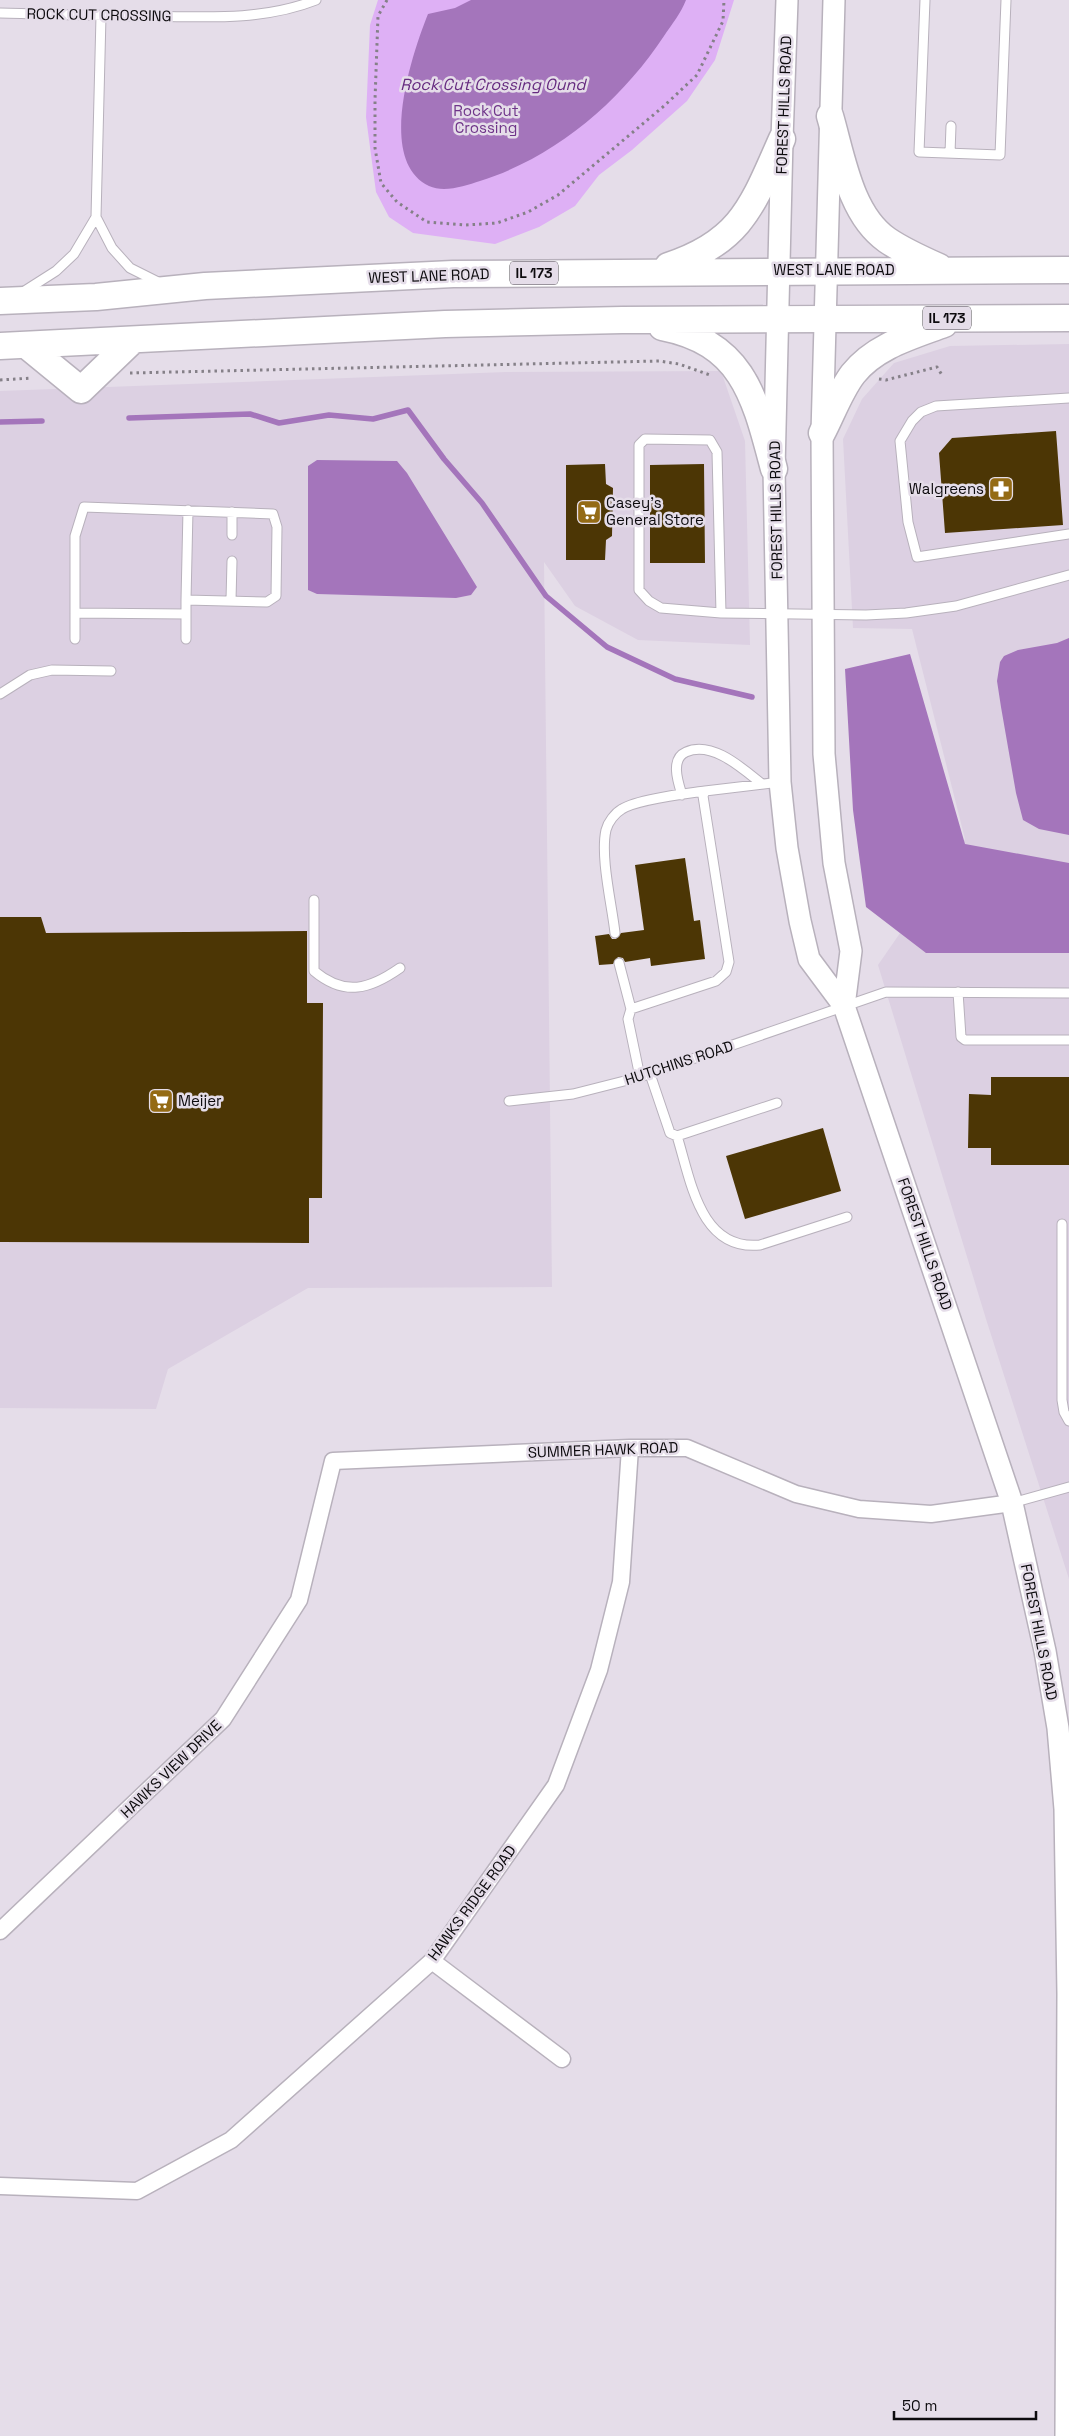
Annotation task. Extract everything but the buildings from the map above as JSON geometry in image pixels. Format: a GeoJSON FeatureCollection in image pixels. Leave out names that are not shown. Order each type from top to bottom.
{"type":"FeatureCollection","features":[{"type":"Feature","properties":{"kind":"main road"},"geometry":{"type":"LineString","coordinates":[[830,116],[850,184],[861,210],[872,226],[886,240],[944,269]]}},
{"type":"Feature","properties":{"kind":"main road"},"geometry":{"type":"LineString","coordinates":[[624,272],[665,267],[691,258],[718,243],[738,225],[752,206],[782,138]]}},
{"type":"Feature","properties":{"kind":"main road","name":"WEST LANE ROAD"},"geometry":{"type":"LineString","coordinates":[[4,301],[96,297],[205,286],[453,274],[944,269],[1069,270]]}},
{"type":"Feature","properties":{"kind":"main road","name":"IL 173"},"geometry":{"type":"LineString","coordinates":[[0,346],[445,324],[825,318],[1069,318]]}},
{"type":"Feature","properties":{"kind":"main road"},"geometry":{"type":"LineString","coordinates":[[822,433],[852,375],[864,363],[884,349],[904,339],[961,318]]}},
{"type":"Feature","properties":{"kind":"main road"},"geometry":{"type":"LineString","coordinates":[[622,320],[670,329],[701,339],[720,351],[742,378],[753,399],[762,422],[774,469]]}},
{"type":"Feature","properties":{"kind":"main road"},"geometry":{"type":"LineString","coordinates":[[26,344],[81,390],[133,340]]}},
{"type":"Feature","properties":{"kind":"street","name":"FOREST HILLS ROAD"},"geometry":{"type":"LineString","coordinates":[[788,0],[777,319],[774,469],[778,614],[771,783],[789,857],[800,922],[810,960],[844,1006],[1012,1503],[1045,1651],[1058,1728],[1065,1809],[1069,1994],[1066,2436]]}},
{"type":"Feature","properties":{"kind":"street","name":"FOREST HILLS ROAD"},"geometry":{"type":"LineString","coordinates":[[834,0],[822,433],[824,754],[826,803],[834,863],[851,951],[844,1006]]}},
{"type":"Feature","properties":{"kind":"street","name":"SUMMER HAWK ROAD"},"geometry":{"type":"LineString","coordinates":[[333,1461],[630,1448],[686,1448],[796,1494],[859,1509],[930,1514],[1012,1503]]}},
{"type":"Feature","properties":{"kind":"street","name":"HAWKS RIDGE ROAD"},"geometry":{"type":"LineString","coordinates":[[0,2186],[137,2191],[231,2140],[432,1961],[556,1785],[599,1670],[621,1582],[630,1448]]}},
{"type":"Feature","properties":{"kind":"street","name":"HAWKS VIEW DRIVE"},"geometry":{"type":"LineString","coordinates":[[0,1931],[223,1719],[299,1600],[333,1461]]}},
{"type":"Feature","properties":{"kind":"street"},"geometry":{"type":"LineString","coordinates":[[432,1961],[562,2059]]}},
{"type":"Feature","properties":{"kind":"lane","name":"ROCK CUT CROSSING"},"geometry":{"type":"LineString","coordinates":[[0,13],[212,18],[256,14],[300,6],[316,0]]}},
{"type":"Feature","properties":{"kind":"lane"},"geometry":{"type":"LineString","coordinates":[[925,0],[919,152],[1000,155],[1006,0]]}},
{"type":"Feature","properties":{"kind":"lane"},"geometry":{"type":"LineString","coordinates":[[100,16],[96,217],[112,248],[130,268],[154,282],[205,286]]}},
{"type":"Feature","properties":{"kind":"lane"},"geometry":{"type":"LineString","coordinates":[[950,153],[951,126]]}},
{"type":"Feature","properties":{"kind":"lane"},"geometry":{"type":"LineString","coordinates":[[4,301],[56,271],[74,254],[96,217]]}},
{"type":"Feature","properties":{"kind":"lane"},"geometry":{"type":"LineString","coordinates":[[1069,398],[936,406],[922,412],[906,428],[900,441],[908,522],[917,557],[1069,534]]}},
{"type":"Feature","properties":{"kind":"lane"},"geometry":{"type":"LineString","coordinates":[[721,612],[718,452],[710,440],[645,439],[638,445],[639,590],[649,602],[660,608],[721,612],[824,615],[906,613],[956,606],[1069,575]]}},
{"type":"Feature","properties":{"kind":"lane"},"geometry":{"type":"LineString","coordinates":[[75,639],[75,536],[84,507],[273,514],[277,527],[276,596],[267,602],[186,600]]}},
{"type":"Feature","properties":{"kind":"lane"},"geometry":{"type":"LineString","coordinates":[[186,640],[188,510]]}},
{"type":"Feature","properties":{"kind":"lane"},"geometry":{"type":"LineString","coordinates":[[232,512],[232,535]]}},
{"type":"Feature","properties":{"kind":"lane"},"geometry":{"type":"LineString","coordinates":[[231,600],[232,561]]}},
{"type":"Feature","properties":{"kind":"lane"},"geometry":{"type":"LineString","coordinates":[[75,613],[186,614]]}},
{"type":"Feature","properties":{"kind":"lane"},"geometry":{"type":"LineString","coordinates":[[0,694],[30,675],[52,670],[111,671]]}},
{"type":"Feature","properties":{"kind":"lane"},"geometry":{"type":"LineString","coordinates":[[682,795],[677,776],[677,764],[683,754],[695,748],[709,750],[771,783]]}},
{"type":"Feature","properties":{"kind":"lane"},"geometry":{"type":"LineString","coordinates":[[615,933],[604,853],[606,829],[612,818],[623,808],[682,795],[771,783]]}},
{"type":"Feature","properties":{"kind":"lane"},"geometry":{"type":"LineString","coordinates":[[631,1009],[716,981],[726,972],[729,962],[728,950],[703,796],[704,791]]}},
{"type":"Feature","properties":{"kind":"lane"},"geometry":{"type":"LineString","coordinates":[[314,900],[314,971],[325,981],[356,987],[372,986],[400,968]]}},
{"type":"Feature","properties":{"kind":"lane"},"geometry":{"type":"LineString","coordinates":[[619,963],[631,1009],[628,1019],[640,1077]]}},
{"type":"Feature","properties":{"kind":"lane","name":"HUTCHINS ROAD"},"geometry":{"type":"LineString","coordinates":[[509,1101],[573,1094],[640,1077],[886,992],[1069,993]]}},
{"type":"Feature","properties":{"kind":"lane"},"geometry":{"type":"LineString","coordinates":[[958,992],[961,1037],[966,1040],[1069,1040]]}},
{"type":"Feature","properties":{"kind":"lane"},"geometry":{"type":"LineString","coordinates":[[650,1074],[670,1133],[677,1136],[777,1103]]}},
{"type":"Feature","properties":{"kind":"lane"},"geometry":{"type":"LineString","coordinates":[[677,1136],[696,1198],[713,1230],[728,1241],[744,1247],[760,1245],[847,1217]]}},
{"type":"Feature","properties":{"kind":"lane"},"geometry":{"type":"LineString","coordinates":[[1062,1224],[1062,1400],[1064,1412],[1069,1421]]}},
{"type":"Feature","properties":{"kind":"lane"},"geometry":{"type":"LineString","coordinates":[[1012,1503],[1069,1487]]}},
{"type":"Feature","properties":{"kind":"path"},"geometry":{"type":"LineString","coordinates":[[387,0],[378,16],[375,100],[375,148],[381,183],[397,202],[427,222],[466,225],[497,223],[528,212],[558,194],[664,106],[697,75],[723,21],[724,0]]}},
{"type":"Feature","properties":{"kind":"path"},"geometry":{"type":"LineString","coordinates":[[97,374],[659,361],[680,364],[710,375],[718,374]]}},
{"type":"Feature","properties":{"kind":"path"},"geometry":{"type":"LineString","coordinates":[[874,374],[878,378],[886,380],[938,367],[942,375]]}},
{"type":"Feature","properties":{"kind":"path"},"geometry":{"type":"LineString","coordinates":[[0,380],[64,376]]}},
{"type":"Feature","properties":{"kind":"shaded area"},"geometry":{"type":"Polygon","coordinates":[[[1069,344],[1069,1579],[986,1319],[878,965],[965,839],[912,629],[853,628],[843,439],[862,399],[894,363],[950,346],[1069,344]]]}},
{"type":"Feature","properties":{"kind":"shaded area"},"geometry":{"type":"Polygon","coordinates":[[[721,371],[745,441],[750,645],[638,640],[575,606],[544,562],[552,1287],[308,1288],[168,1369],[156,1409],[0,1408],[0,391],[506,372],[721,371]]]}},
{"type":"Feature","properties":{"kind":"green space","name":"Rock Cut Crossing"},"geometry":{"type":"Polygon","coordinates":[[[378,0],[734,0],[715,60],[687,101],[632,150],[599,175],[575,206],[539,227],[495,244],[413,233],[389,217],[376,192],[366,117],[370,25],[378,0]]]}},
{"type":"Feature","properties":{"kind":"water","name":"Rock Cut Crossing Ound"},"geometry":{"type":"Polygon","coordinates":[[[471,0],[686,0],[682,9],[647,60],[628,83],[584,124],[560,142],[508,171],[461,187],[435,188],[429,186],[413,173],[404,154],[401,131],[407,79],[428,14],[455,8],[471,0]]]}},
{"type":"Feature","properties":{"kind":"water"},"geometry":{"type":"Polygon","coordinates":[[[317,460],[397,461],[407,473],[477,587],[471,595],[456,598],[317,594],[308,590],[308,466],[317,460]]]}},
{"type":"Feature","properties":{"kind":"water"},"geometry":{"type":"Polygon","coordinates":[[[1069,638],[1069,835],[1039,829],[1023,820],[1016,793],[997,681],[1000,662],[1004,656],[1018,650],[1057,643],[1069,638]]]}},
{"type":"Feature","properties":{"kind":"water"},"geometry":{"type":"Polygon","coordinates":[[[910,654],[965,844],[1069,863],[1069,953],[926,953],[866,907],[853,810],[845,669],[910,654]]]}},
{"type":"Feature","properties":{"kind":"waterway"},"geometry":{"type":"LineString","coordinates":[[129,418],[250,414],[279,423],[329,415],[373,419],[408,410],[444,459],[482,503],[546,596],[607,647],[675,679],[752,697]]}},
{"type":"Feature","properties":{"kind":"waterway"},"geometry":{"type":"LineString","coordinates":[[0,422],[42,421]]}},
{"type":"Feature","properties":{"kind":"place","name":"Walgreens"},"geometry":{"type":"Point","coordinates":[1001,489]}},
{"type":"Feature","properties":{"kind":"place","name":"Casey's General Store"},"geometry":{"type":"Point","coordinates":[589,512]}},
{"type":"Feature","properties":{"kind":"place","name":"Meijer"},"geometry":{"type":"Point","coordinates":[161,1101]}}]}
